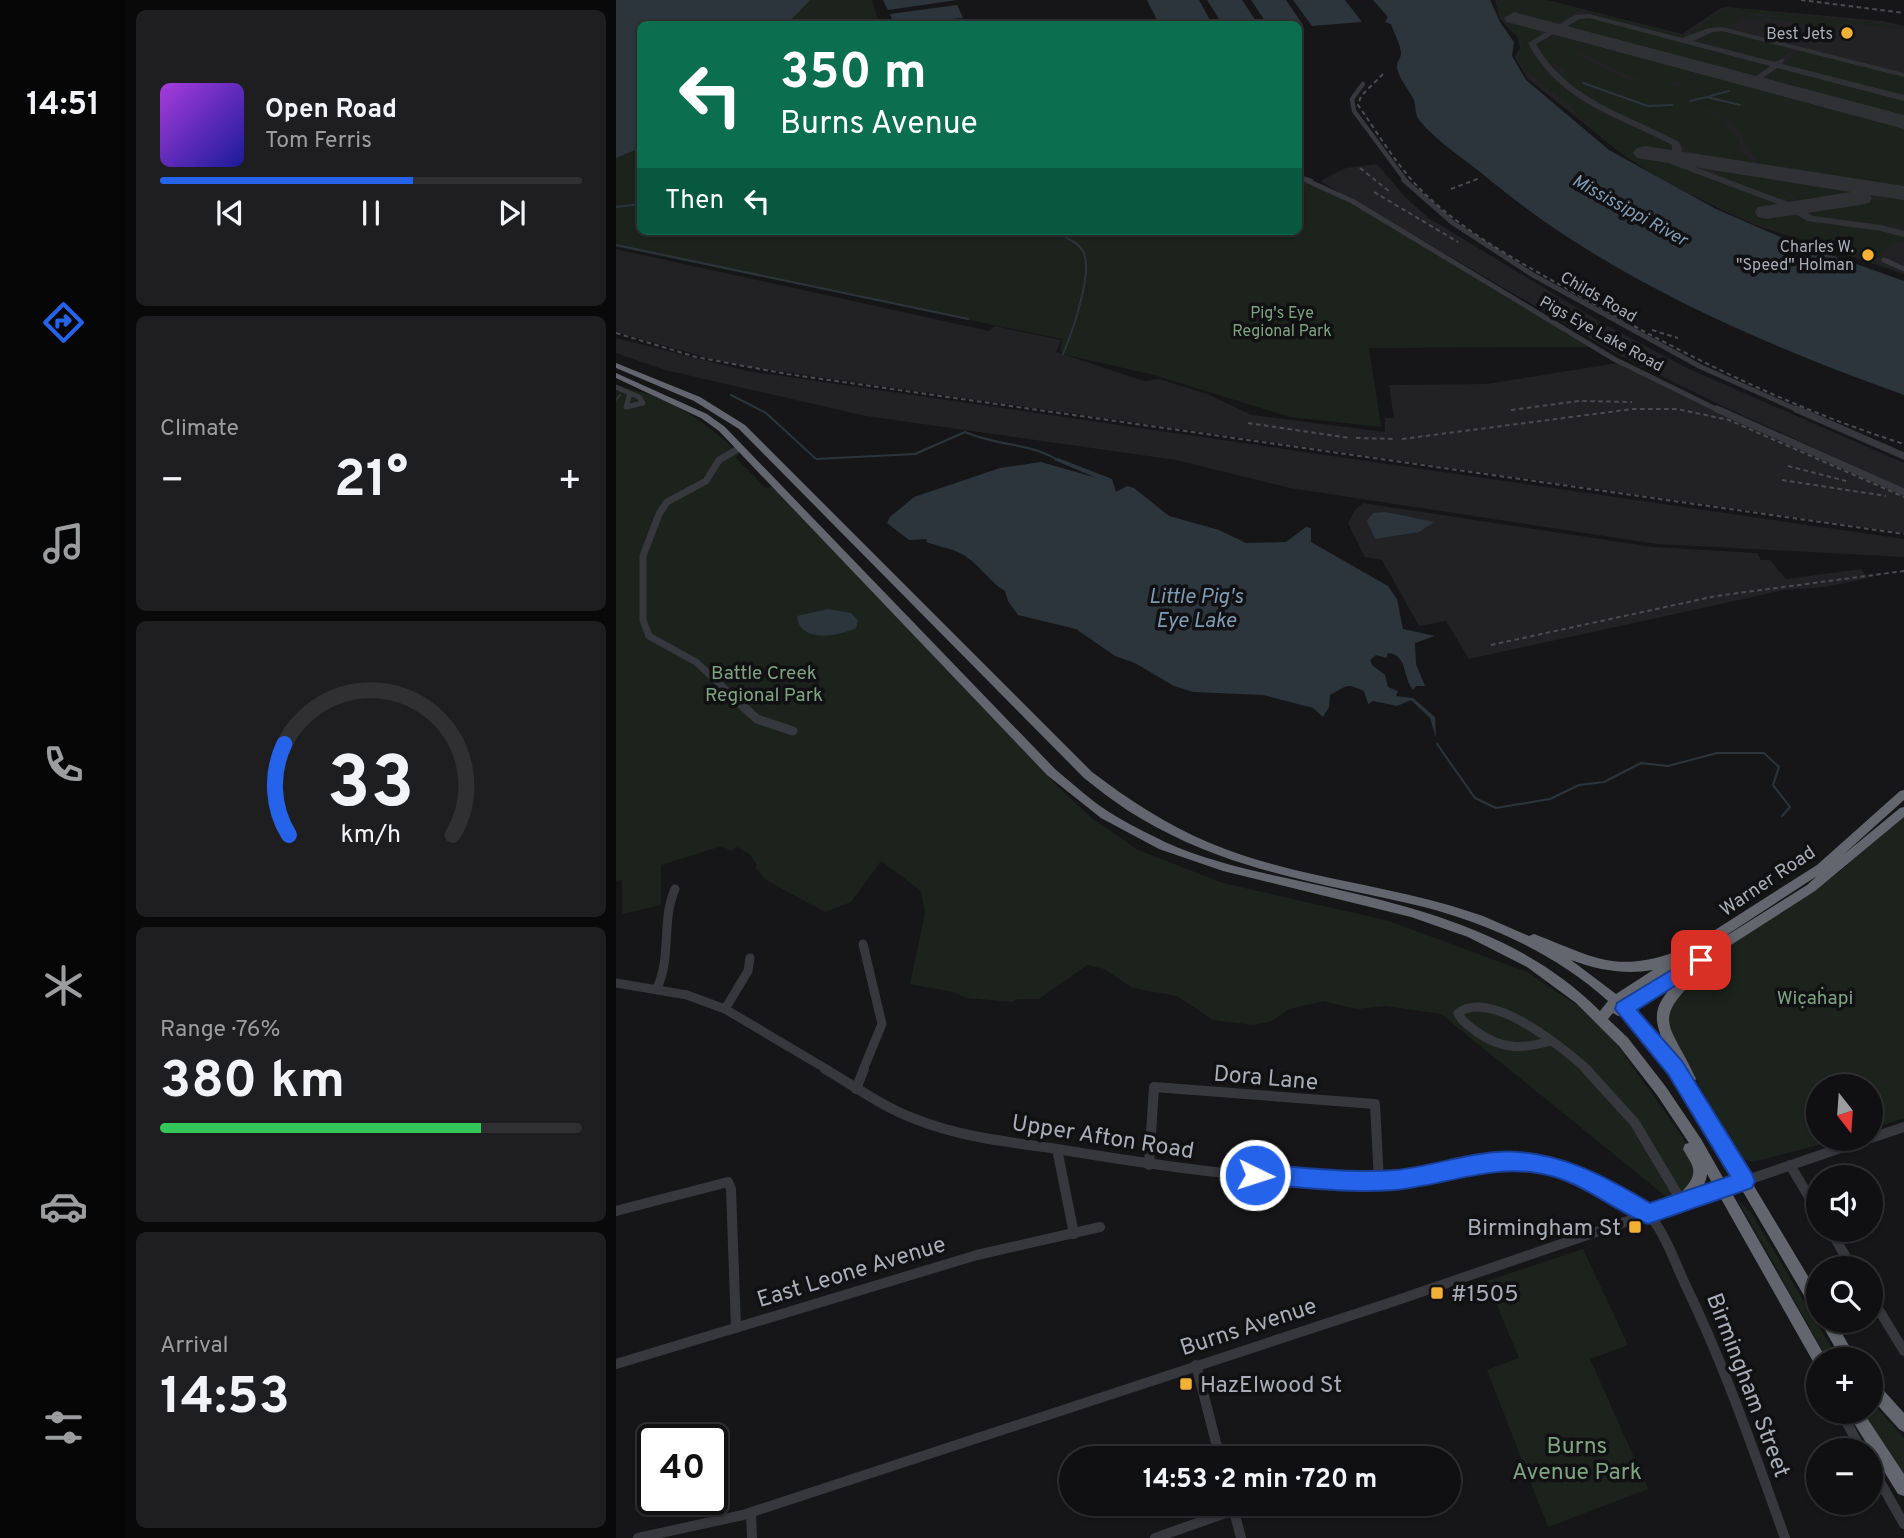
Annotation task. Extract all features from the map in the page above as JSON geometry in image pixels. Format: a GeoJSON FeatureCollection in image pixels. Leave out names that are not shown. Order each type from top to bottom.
{"type":"FeatureCollection","features":[{"type":"Feature","properties":{"kind":"highway"},"geometry":{"type":"LineString","coordinates":[[616,365],[742,427],[1088,775],[1133,810],[1191,842],[1235,859],[1428,904],[1523,934],[1584,962],[1624,968],[1668,961],[1739,922]]}},
{"type":"Feature","properties":{"kind":"highway"},"geometry":{"type":"LineString","coordinates":[[616,375],[669,399],[687,399],[714,422],[1051,772],[1103,816],[1166,849],[1221,868],[1424,916],[1471,932],[1542,970],[1602,1018],[1664,1093],[1812,1347]]}},
{"type":"Feature","properties":{"kind":"highway","name":"Warner Road"},"geometry":{"type":"LineString","coordinates":[[1602,1018],[1833,859],[1904,794]]}},
{"type":"Feature","properties":{"kind":"highway","name":"Warner Road"},"geometry":{"type":"LineString","coordinates":[[1620,1005],[1724,945],[1822,880],[1904,811]]}},
{"type":"Feature","properties":{"kind":"highway"},"geometry":{"type":"LineString","coordinates":[[1482,921],[1547,953],[1620,1005],[1675,1068],[1806,1285]]}},
{"type":"Feature","properties":{"kind":"highway"},"geometry":{"type":"LineString","coordinates":[[1714,1129],[1670,1043],[1661,1012],[1670,993],[1724,945]]}},
{"type":"Feature","properties":{"kind":"highway"},"geometry":{"type":"LineString","coordinates":[[1664,1093],[1701,1174],[1697,1186],[1682,1202]]}},
{"type":"Feature","properties":{"kind":"highway"},"geometry":{"type":"LineString","coordinates":[[1883,1400],[1904,1424]]}},
{"type":"Feature","properties":{"kind":"highway"},"geometry":{"type":"LineString","coordinates":[[1862,1424],[1904,1488]]}},
{"type":"Feature","properties":{"kind":"street","name":"Childs Road"},"geometry":{"type":"LineString","coordinates":[[1363,84],[1352,99],[1354,111],[1403,179],[1453,223],[1533,275],[1672,353],[1904,456]]}},
{"type":"Feature","properties":{"kind":"street","name":"Pigs Eye Lake Road"},"geometry":{"type":"LineString","coordinates":[[1302,178],[1324,186],[1352,201],[1614,359],[1717,409],[1904,492]]}},
{"type":"Feature","properties":{"kind":"street"},"geometry":{"type":"LineString","coordinates":[[1884,260],[1904,269]]}},
{"type":"Feature","properties":{"kind":"street"},"geometry":{"type":"LineString","coordinates":[[616,387],[631,394]]}},
{"type":"Feature","properties":{"kind":"street"},"geometry":{"type":"LineString","coordinates":[[740,448],[719,460],[706,481],[667,502],[659,514],[643,556],[643,620],[649,636],[696,662],[757,719],[793,731]]}},
{"type":"Feature","properties":{"kind":"street"},"geometry":{"type":"LineString","coordinates":[[657,988],[668,964],[669,907],[675,888]]}},
{"type":"Feature","properties":{"kind":"street"},"geometry":{"type":"LineString","coordinates":[[856,1088],[882,1024],[863,944]]}},
{"type":"Feature","properties":{"kind":"street"},"geometry":{"type":"LineString","coordinates":[[725,1009],[748,971],[750,958]]}},
{"type":"Feature","properties":{"kind":"street","name":"Upper Afton Road"},"geometry":{"type":"LineString","coordinates":[[616,983],[657,988],[725,1009],[918,1122],[971,1135],[1149,1165],[1276,1176],[1379,1181],[1495,1162],[1536,1163],[1595,1183],[1648,1214]]}},
{"type":"Feature","properties":{"kind":"street"},"geometry":{"type":"LineString","coordinates":[[1551,1041],[1515,1049],[1494,1045],[1462,1021],[1458,1013],[1467,1006],[1485,1007],[1510,1016],[1551,1041],[1596,1076],[1631,1115],[1661,1161],[1682,1202]]}},
{"type":"Feature","properties":{"kind":"street","name":"Dora Lane"},"geometry":{"type":"LineString","coordinates":[[1149,1165],[1154,1087],[1375,1104],[1379,1181]]}},
{"type":"Feature","properties":{"kind":"street","name":"Burns Avenue"},"geometry":{"type":"LineString","coordinates":[[1883,1134],[1904,1127]]}},
{"type":"Feature","properties":{"kind":"street"},"geometry":{"type":"LineString","coordinates":[[1057,1149],[1074,1234]]}},
{"type":"Feature","properties":{"kind":"street","name":"Burns Avenue"},"geometry":{"type":"LineString","coordinates":[[638,1538],[751,1513],[1830,1152]]}},
{"type":"Feature","properties":{"kind":"street"},"geometry":{"type":"LineString","coordinates":[[1790,1165],[1806,1192]]}},
{"type":"Feature","properties":{"kind":"street"},"geometry":{"type":"LineString","coordinates":[[616,1211],[728,1182],[731,1189],[736,1328]]}},
{"type":"Feature","properties":{"kind":"street","name":"Birmingham Street"},"geometry":{"type":"LineString","coordinates":[[1648,1214],[1706,1323],[1785,1538]]}},
{"type":"Feature","properties":{"kind":"street","name":"East Leone Avenue"},"geometry":{"type":"LineString","coordinates":[[616,1364],[977,1255],[1100,1227]]}},
{"type":"Feature","properties":{"kind":"street"},"geometry":{"type":"LineString","coordinates":[[1785,1304],[1807,1347]]}},
{"type":"Feature","properties":{"kind":"street"},"geometry":{"type":"LineString","coordinates":[[1883,1317],[1904,1351]]}},
{"type":"Feature","properties":{"kind":"street"},"geometry":{"type":"LineString","coordinates":[[1196,1364],[1217,1446]]}},
{"type":"Feature","properties":{"kind":"street"},"geometry":{"type":"LineString","coordinates":[[1883,1487],[1904,1524]]}},
{"type":"Feature","properties":{"kind":"street"},"geometry":{"type":"LineString","coordinates":[[751,1513],[752,1538]]}},
{"type":"Feature","properties":{"kind":"street"},"geometry":{"type":"LineString","coordinates":[[1155,1538],[1210,1516]]}},
{"type":"Feature","properties":{"kind":"street"},"geometry":{"type":"LineString","coordinates":[[1235,1516],[1241,1538]]}},
{"type":"Feature","properties":{"kind":"shaded area"},"geometry":{"type":"Polygon","coordinates":[[[1495,0],[1547,0],[1682,34],[1721,8],[1727,7],[1883,21],[1904,26],[1904,274],[1753,224],[1716,207],[1625,156],[1527,78],[1515,57],[1520,48],[1518,38],[1500,19],[1495,0]]]}},
{"type":"Feature","properties":{"kind":"shaded area"},"geometry":{"type":"Polygon","coordinates":[[[1377,164],[1406,198],[1430,219],[1604,324],[1687,368],[1904,463],[1904,489],[1714,402],[1617,354],[1320,181],[1346,168],[1377,164]]]}},
{"type":"Feature","properties":{"kind":"shaded area"},"geometry":{"type":"Polygon","coordinates":[[[616,249],[989,331],[995,326],[1061,340],[1056,352],[1144,381],[1159,379],[1207,394],[1252,415],[1385,432],[1385,418],[1394,418],[1389,385],[1487,384],[1618,363],[1904,495],[1904,533],[756,368],[708,358],[616,332],[616,249]]]}},
{"type":"Feature","properties":{"kind":"shaded area"},"geometry":{"type":"Polygon","coordinates":[[[616,338],[747,371],[1904,539],[1904,557],[1657,544],[1290,488],[1176,460],[866,416],[665,370],[616,353],[616,338]]]}},
{"type":"Feature","properties":{"kind":"shaded area"},"geometry":{"type":"Polygon","coordinates":[[[1363,503],[1653,547],[1757,553],[1761,560],[1770,560],[1786,579],[1861,569],[1868,578],[1825,587],[1784,590],[1469,659],[1446,621],[1419,626],[1382,560],[1365,557],[1348,523],[1354,511],[1363,503]]]}},
{"type":"Feature","properties":{"kind":"green space","name":"Pig's Eye Regional Park"},"geometry":{"type":"Polygon","coordinates":[[[616,0],[872,0],[878,21],[637,21],[637,235],[1302,235],[1302,180],[1324,187],[1589,347],[1369,348],[1381,427],[1290,417],[1154,375],[1067,355],[1060,351],[1062,339],[616,247],[616,0]]]}},
{"type":"Feature","properties":{"kind":"green space"},"geometry":{"type":"Polygon","coordinates":[[[1497,0],[1546,0],[1585,10],[1577,11],[1555,24],[1518,14],[1508,21],[1542,31],[1542,35],[1528,44],[1546,71],[1571,93],[1599,112],[1674,147],[1672,152],[1645,152],[1651,159],[1670,162],[1784,206],[1763,209],[1771,216],[1800,217],[1825,230],[1820,223],[1875,229],[1904,237],[1904,242],[1899,241],[1875,258],[1862,253],[1886,267],[1738,216],[1666,181],[1602,138],[1568,104],[1530,73],[1518,59],[1522,44],[1501,14],[1497,0]]]}},
{"type":"Feature","properties":{"kind":"green space"},"geometry":{"type":"Polygon","coordinates":[[[1733,8],[1876,23],[1904,29],[1731,11],[1727,12],[1767,17],[1758,20],[1744,16],[1731,25],[1732,28],[1708,27],[1687,39],[1589,15],[1587,11],[1686,36],[1723,10],[1733,8]]]}},
{"type":"Feature","properties":{"kind":"green space"},"geometry":{"type":"Polygon","coordinates":[[[1581,17],[1769,66],[1757,76],[1750,77],[1568,27],[1581,17]]]}},
{"type":"Feature","properties":{"kind":"green space"},"geometry":{"type":"Polygon","coordinates":[[[1769,18],[1843,23],[1823,36],[1807,32],[1815,26],[1769,18]]]}},
{"type":"Feature","properties":{"kind":"green space"},"geometry":{"type":"Polygon","coordinates":[[[1718,29],[1792,49],[1777,61],[1770,61],[1696,41],[1718,29]]]}},
{"type":"Feature","properties":{"kind":"green space"},"geometry":{"type":"Polygon","coordinates":[[[1562,35],[1696,72],[1680,82],[1673,82],[1677,86],[1698,72],[1904,127],[1904,188],[1763,166],[1734,127],[1713,112],[1690,103],[1721,119],[1740,139],[1738,148],[1756,165],[1694,155],[1684,145],[1614,114],[1563,81],[1566,71],[1544,61],[1535,44],[1543,39],[1626,79],[1643,82],[1579,51],[1574,53],[1554,43],[1548,36],[1562,35]]]}},
{"type":"Feature","properties":{"kind":"green space"},"geometry":{"type":"Polygon","coordinates":[[[1804,51],[1904,76],[1904,96],[1784,64],[1798,52],[1804,51]]]}},
{"type":"Feature","properties":{"kind":"green space"},"geometry":{"type":"Polygon","coordinates":[[[1782,67],[1904,99],[1904,116],[1780,85],[1769,76],[1776,68],[1782,67]]]}},
{"type":"Feature","properties":{"kind":"green space"},"geometry":{"type":"Polygon","coordinates":[[[1716,171],[1770,178],[1797,204],[1717,176],[1716,171]]]}},
{"type":"Feature","properties":{"kind":"green space"},"geometry":{"type":"Polygon","coordinates":[[[1773,178],[1856,191],[1860,194],[1800,203],[1773,178]]]}},
{"type":"Feature","properties":{"kind":"green space"},"geometry":{"type":"Polygon","coordinates":[[[1893,198],[1904,199],[1904,225],[1815,218],[1809,212],[1893,198]]]}},
{"type":"Feature","properties":{"kind":"green space","name":"Battle Creek Regional Park"},"geometry":{"type":"Polygon","coordinates":[[[616,387],[651,395],[698,419],[739,454],[736,458],[765,488],[779,486],[958,673],[1054,783],[1094,820],[1138,850],[1223,883],[1389,921],[1527,972],[1578,1006],[1613,1039],[1682,1136],[1698,1168],[1680,1208],[1441,1014],[1386,1006],[1357,1009],[1323,1001],[1289,1009],[1272,1021],[1254,1025],[1213,1020],[1177,996],[1133,988],[1104,969],[1087,965],[1039,999],[1018,999],[1012,1002],[967,998],[953,992],[910,984],[925,913],[921,891],[881,861],[851,902],[825,912],[766,880],[755,868],[757,865],[750,854],[737,847],[731,851],[722,846],[661,865],[661,905],[622,914],[622,880],[616,881],[616,387]]]}},
{"type":"Feature","properties":{"kind":"green space","name":"Wic̣aḣapi"},"geometry":{"type":"Polygon","coordinates":[[[1904,815],[1904,1118],[1883,1125],[1883,1074],[1806,1074],[1806,1148],[1753,1162],[1740,1158],[1667,1028],[1666,1000],[1728,947],[1838,873],[1904,815]]]}},
{"type":"Feature","properties":{"kind":"green space"},"geometry":{"type":"Polygon","coordinates":[[[1737,1199],[1752,1214],[1806,1305],[1806,1321],[1737,1199]]]}},
{"type":"Feature","properties":{"kind":"green space","name":"Burns Avenue Park"},"geometry":{"type":"Polygon","coordinates":[[[1583,1249],[1628,1345],[1590,1359],[1648,1489],[1548,1527],[1487,1370],[1519,1358],[1487,1281],[1583,1249]]]}},
{"type":"Feature","properties":{"kind":"green space"},"geometry":{"type":"Polygon","coordinates":[[[1813,1333],[1823,1333],[1831,1347],[1821,1347],[1813,1333]]]}},
{"type":"Feature","properties":{"kind":"green space"},"geometry":{"type":"Polygon","coordinates":[[[1883,1414],[1904,1438],[1904,1474],[1883,1443],[1883,1438],[1880,1438],[1870,1424],[1883,1424],[1883,1414]]]}},
{"type":"Feature","properties":{"kind":"water"},"geometry":{"type":"Polygon","coordinates":[[[616,0],[810,0],[788,21],[637,21],[637,149],[616,158],[616,0]]]}},
{"type":"Feature","properties":{"kind":"water"},"geometry":{"type":"Polygon","coordinates":[[[883,0],[957,0],[888,10],[883,0]]]}},
{"type":"Feature","properties":{"kind":"water"},"geometry":{"type":"Polygon","coordinates":[[[1147,0],[1199,0],[1210,21],[1158,21],[1147,0]]]}},
{"type":"Feature","properties":{"kind":"water"},"geometry":{"type":"Polygon","coordinates":[[[1207,0],[1242,0],[1256,21],[1220,21],[1207,0]]]}},
{"type":"Feature","properties":{"kind":"water"},"geometry":{"type":"Polygon","coordinates":[[[1251,0],[1286,0],[1300,21],[1265,21],[1251,0]]]}},
{"type":"Feature","properties":{"kind":"water"},"geometry":{"type":"Polygon","coordinates":[[[1293,0],[1345,0],[1362,22],[1312,26],[1293,0]]]}},
{"type":"Feature","properties":{"kind":"water","name":"Mississippi River"},"geometry":{"type":"Polygon","coordinates":[[[1373,0],[1490,0],[1500,22],[1514,42],[1512,56],[1526,80],[1609,150],[1716,209],[1783,238],[1904,281],[1904,395],[1795,353],[1688,305],[1585,248],[1537,216],[1444,144],[1419,120],[1414,100],[1397,68],[1401,53],[1398,42],[1391,24],[1385,22],[1388,17],[1373,0]]]}},
{"type":"Feature","properties":{"kind":"water"},"geometry":{"type":"Polygon","coordinates":[[[957,5],[963,18],[893,21],[890,14],[957,5]]]}},
{"type":"Feature","properties":{"kind":"water","name":"Little Pig's Eye Lake"},"geometry":{"type":"Polygon","coordinates":[[[1058,458],[1112,479],[1116,492],[1127,486],[1134,488],[1169,516],[1219,530],[1246,543],[1286,542],[1306,527],[1311,528],[1311,542],[1388,586],[1397,599],[1403,629],[1435,636],[1415,643],[1416,664],[1425,686],[1416,686],[1413,690],[1402,662],[1394,655],[1388,653],[1386,658],[1376,655],[1370,660],[1372,665],[1385,675],[1388,687],[1398,691],[1396,696],[1413,698],[1435,717],[1436,738],[1430,718],[1411,700],[1397,706],[1373,701],[1368,704],[1364,691],[1353,687],[1346,686],[1330,695],[1329,707],[1323,717],[1313,708],[1263,695],[1193,692],[1174,686],[1135,663],[1115,656],[1076,629],[1018,615],[1008,601],[1005,591],[964,555],[926,542],[927,539],[909,540],[887,523],[890,517],[914,497],[1000,468],[1041,462],[1097,478],[1054,460],[1058,458]]]}},
{"type":"Feature","properties":{"kind":"water"},"geometry":{"type":"Polygon","coordinates":[[[1386,512],[1434,522],[1419,532],[1375,539],[1367,521],[1373,513],[1386,512]]]}},
{"type":"Feature","properties":{"kind":"water"},"geometry":{"type":"Polygon","coordinates":[[[828,609],[851,613],[858,621],[856,628],[821,636],[805,631],[799,625],[797,616],[828,609]]]}},
{"type":"Feature","properties":{"kind":"waterway"},"geometry":{"type":"LineString","coordinates":[[1583,83],[1648,106],[1672,105]]}},
{"type":"Feature","properties":{"kind":"waterway"},"geometry":{"type":"LineString","coordinates":[[1710,96],[1729,91]]}},
{"type":"Feature","properties":{"kind":"waterway"},"geometry":{"type":"LineString","coordinates":[[1690,101],[1707,97],[1740,105]]}},
{"type":"Feature","properties":{"kind":"waterway"},"geometry":{"type":"LineString","coordinates":[[616,207],[637,204]]}},
{"type":"Feature","properties":{"kind":"waterway"},"geometry":{"type":"LineString","coordinates":[[1062,235],[1078,245],[1086,260],[1084,287],[1063,354]]}},
{"type":"Feature","properties":{"kind":"waterway"},"geometry":{"type":"LineString","coordinates":[[616,245],[968,319]]}},
{"type":"Feature","properties":{"kind":"waterway"},"geometry":{"type":"LineString","coordinates":[[616,400],[620,395]]}},
{"type":"Feature","properties":{"kind":"waterway"},"geometry":{"type":"LineString","coordinates":[[731,395],[766,413],[816,459],[915,454],[965,432],[1056,459]]}},
{"type":"Feature","properties":{"kind":"waterway"},"geometry":{"type":"LineString","coordinates":[[1437,744],[1475,798],[1496,808],[1550,799],[1579,785],[1604,782],[1641,763],[1668,766],[1717,753],[1764,753],[1779,767],[1773,785],[1790,807],[1782,816]]}},
{"type":"Feature","properties":{"kind":"taxiway"},"geometry":{"type":"LineString","coordinates":[[1776,65],[1589,16],[1578,17],[1532,43],[1557,80],[1575,93],[1594,105],[1676,144],[1678,150],[1674,162],[1788,205],[1810,219],[1881,228],[1904,234]]}},
{"type":"Feature","properties":{"kind":"taxiway"},"geometry":{"type":"LineString","coordinates":[[1683,40],[1722,29],[1904,75]]}},
{"type":"Feature","properties":{"kind":"taxiway"},"geometry":{"type":"LineString","coordinates":[[1776,65],[1782,60]]}},
{"type":"Feature","properties":{"kind":"taxiway"},"geometry":{"type":"LineString","coordinates":[[1754,82],[1776,65]]}},
{"type":"Feature","properties":{"kind":"taxiway"},"geometry":{"type":"LineString","coordinates":[[1776,65],[1904,98]]}},
{"type":"Feature","properties":{"kind":"runway"},"geometry":{"type":"LineString","coordinates":[[1514,18],[1904,122]]}},
{"type":"Feature","properties":{"kind":"runway"},"geometry":{"type":"LineString","coordinates":[[1645,153],[1904,193]]}},
{"type":"Feature","properties":{"kind":"runway"},"geometry":{"type":"LineString","coordinates":[[1767,212],[1860,198]]}},
{"type":"Feature","properties":{"kind":"railway"},"geometry":{"type":"LineString","coordinates":[[1801,0],[1904,13]]}},
{"type":"Feature","properties":{"kind":"railway"},"geometry":{"type":"LineString","coordinates":[[1383,74],[1361,96],[1358,105],[1407,174],[1425,194],[1476,235],[1611,314],[1734,377],[1818,413],[1904,444]]}},
{"type":"Feature","properties":{"kind":"railway"},"geometry":{"type":"LineString","coordinates":[[1360,168],[1390,192]]}},
{"type":"Feature","properties":{"kind":"railway"},"geometry":{"type":"LineString","coordinates":[[1451,189],[1480,178]]}},
{"type":"Feature","properties":{"kind":"railway"},"geometry":{"type":"LineString","coordinates":[[1374,192],[1458,242]]}},
{"type":"Feature","properties":{"kind":"railway"},"geometry":{"type":"LineString","coordinates":[[1652,330],[1678,338]]}},
{"type":"Feature","properties":{"kind":"railway"},"geometry":{"type":"LineString","coordinates":[[616,333],[696,357],[787,374],[1904,534]]}},
{"type":"Feature","properties":{"kind":"railway"},"geometry":{"type":"LineString","coordinates":[[1511,410],[1579,401],[1632,402]]}},
{"type":"Feature","properties":{"kind":"railway"},"geometry":{"type":"LineString","coordinates":[[1402,439],[1633,409],[1677,409],[1729,420],[1904,497]]}},
{"type":"Feature","properties":{"kind":"railway"},"geometry":{"type":"LineString","coordinates":[[1248,423],[1350,438]]}},
{"type":"Feature","properties":{"kind":"railway"},"geometry":{"type":"LineString","coordinates":[[1356,438],[1396,439]]}},
{"type":"Feature","properties":{"kind":"railway"},"geometry":{"type":"LineString","coordinates":[[1788,466],[1846,481]]}},
{"type":"Feature","properties":{"kind":"railway"},"geometry":{"type":"LineString","coordinates":[[1782,480],[1886,496]]}},
{"type":"Feature","properties":{"kind":"railway"},"geometry":{"type":"LineString","coordinates":[[1491,645],[1716,596],[1904,571]]}},
{"type":"Feature","properties":{"kind":"place","name":"Best Jets"},"geometry":{"type":"Point","coordinates":[1847,33]}},
{"type":"Feature","properties":{"kind":"place","name":"Charles W. \"Speed\" Holman"},"geometry":{"type":"Point","coordinates":[1868,255]}},
{"type":"Feature","properties":{"kind":"place","name":"Birmingham St"},"geometry":{"type":"Point","coordinates":[1635,1227]}},
{"type":"Feature","properties":{"kind":"place","name":"#1505"},"geometry":{"type":"Point","coordinates":[1437,1293]}},
{"type":"Feature","properties":{"kind":"place","name":"HazElwood St"},"geometry":{"type":"Point","coordinates":[1186,1384]}},
{"type":"Feature","properties":{"kind":"route"},"geometry":{"type":"LineString","coordinates":[[1255,1175],[1358,1181],[1393,1180],[1495,1162],[1536,1163],[1576,1174],[1618,1194],[1648,1214],[1745,1181],[1675,1068],[1654,1040],[1624,1009],[1701,960]]}}]}
